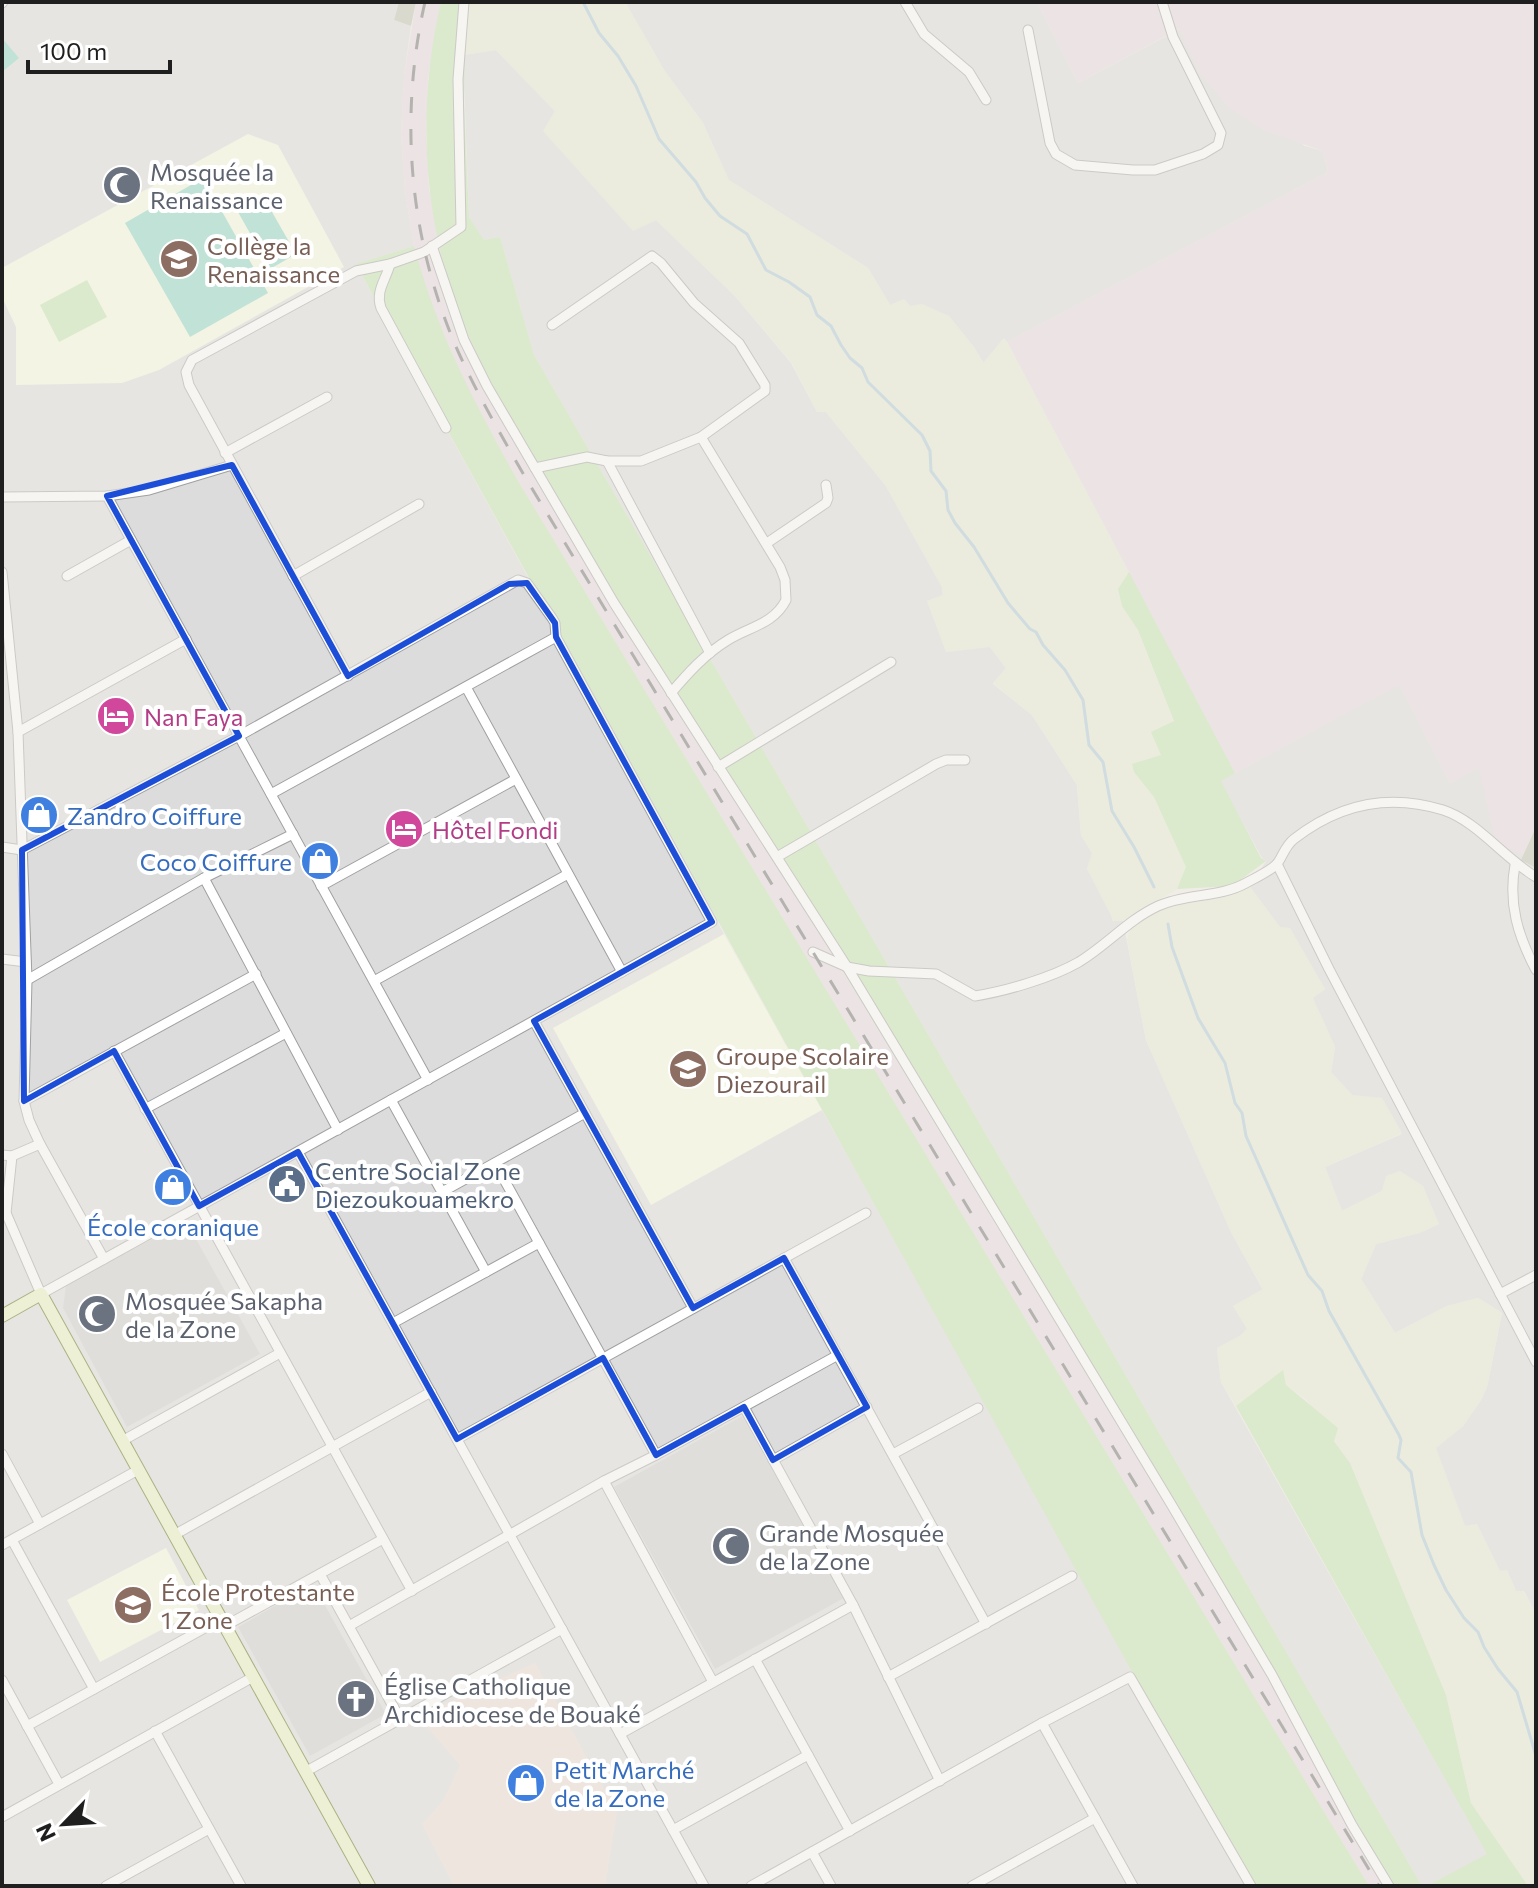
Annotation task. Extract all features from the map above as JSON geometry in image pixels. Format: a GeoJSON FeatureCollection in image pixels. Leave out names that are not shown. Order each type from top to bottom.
{"type":"FeatureCollection","features":[{"type":"Feature","properties":{"kind":"street"},"geometry":{"type":"LineString","coordinates":[[348,676],[225,453],[189,385],[186,372],[192,360],[356,271],[390,264],[432,246],[461,227],[458,79],[464,2]]}},
{"type":"Feature","properties":{"kind":"street"},"geometry":{"type":"LineString","coordinates":[[905,2],[924,34],[969,72],[986,100]]}},
{"type":"Feature","properties":{"kind":"street"},"geometry":{"type":"LineString","coordinates":[[1028,30],[1050,143],[1056,154],[1075,165],[1155,170],[1203,154],[1218,145],[1221,133],[1173,37],[1162,2]]}},
{"type":"Feature","properties":{"kind":"street"},"geometry":{"type":"LineString","coordinates":[[432,246],[464,340],[487,386],[614,603],[847,967],[1272,1675],[1352,1825],[1389,1886]]}},
{"type":"Feature","properties":{"kind":"street"},"geometry":{"type":"LineString","coordinates":[[535,468],[577,458],[641,461],[701,437],[765,391],[765,385],[739,343],[694,303],[652,256],[552,325]]}},
{"type":"Feature","properties":{"kind":"street"},"geometry":{"type":"LineString","coordinates":[[390,264],[377,299],[446,428]]}},
{"type":"Feature","properties":{"kind":"street"},"geometry":{"type":"LineString","coordinates":[[225,453],[327,397]]}},
{"type":"Feature","properties":{"kind":"street"},"geometry":{"type":"LineString","coordinates":[[671,693],[696,664],[729,640],[772,618],[786,600],[785,580],[767,543],[701,437]]}},
{"type":"Feature","properties":{"kind":"street"},"geometry":{"type":"LineString","coordinates":[[607,461],[710,653]]}},
{"type":"Feature","properties":{"kind":"street"},"geometry":{"type":"LineString","coordinates":[[2,497],[107,496],[149,490],[232,465]]}},
{"type":"Feature","properties":{"kind":"street"},"geometry":{"type":"LineString","coordinates":[[767,543],[826,503],[826,485]]}},
{"type":"Feature","properties":{"kind":"street"},"geometry":{"type":"LineString","coordinates":[[107,496],[428,1080]]}},
{"type":"Feature","properties":{"kind":"street"},"geometry":{"type":"LineString","coordinates":[[293,576],[419,504]]}},
{"type":"Feature","properties":{"kind":"street"},"geometry":{"type":"LineString","coordinates":[[67,576],[131,540]]}},
{"type":"Feature","properties":{"kind":"street"},"geometry":{"type":"LineString","coordinates":[[2,572],[18,732],[27,980],[24,1101],[40,1144],[104,1259]]}},
{"type":"Feature","properties":{"kind":"street"},"geometry":{"type":"LineString","coordinates":[[2,847],[22,850],[239,736],[518,580],[527,583],[555,623],[556,637],[712,922],[2,1316]]}},
{"type":"Feature","properties":{"kind":"street"},"geometry":{"type":"LineString","coordinates":[[271,794],[556,637]]}},
{"type":"Feature","properties":{"kind":"street"},"geometry":{"type":"LineString","coordinates":[[18,732],[186,639]]}},
{"type":"Feature","properties":{"kind":"street"},"geometry":{"type":"LineString","coordinates":[[718,767],[891,662]]}},
{"type":"Feature","properties":{"kind":"street"},"geometry":{"type":"LineString","coordinates":[[466,687],[622,972]]}},
{"type":"Feature","properties":{"kind":"street"},"geometry":{"type":"LineString","coordinates":[[777,857],[936,764],[946,760],[965,760]]}},
{"type":"Feature","properties":{"kind":"street"},"geometry":{"type":"LineString","coordinates":[[321,886],[516,779]]}},
{"type":"Feature","properties":{"kind":"street"},"geometry":{"type":"LineString","coordinates":[[813,952],[847,967],[869,971],[928,972],[975,996],[991,993],[1078,962],[1156,907],[1177,899],[1235,889],[1277,864],[1293,840],[1352,807],[1379,801],[1427,806],[1460,817],[1515,865],[1536,877]]}},
{"type":"Feature","properties":{"kind":"street"},"geometry":{"type":"LineString","coordinates":[[27,980],[204,878],[293,834]]}},
{"type":"Feature","properties":{"kind":"street"},"geometry":{"type":"LineString","coordinates":[[1277,864],[1536,1362]]}},
{"type":"Feature","properties":{"kind":"street"},"geometry":{"type":"LineString","coordinates":[[1515,865],[1511,884],[1516,927],[1536,970]]}},
{"type":"Feature","properties":{"kind":"street"},"geometry":{"type":"LineString","coordinates":[[374,981],[568,874]]}},
{"type":"Feature","properties":{"kind":"street"},"geometry":{"type":"LineString","coordinates":[[204,878],[338,1130]]}},
{"type":"Feature","properties":{"kind":"street"},"geometry":{"type":"LineString","coordinates":[[2,959],[26,962]]}},
{"type":"Feature","properties":{"kind":"street"},"geometry":{"type":"LineString","coordinates":[[24,1101],[256,974]]}},
{"type":"Feature","properties":{"kind":"street"},"geometry":{"type":"LineString","coordinates":[[534,1021],[693,1308]]}},
{"type":"Feature","properties":{"kind":"street"},"geometry":{"type":"LineString","coordinates":[[145,1109],[286,1033]]}},
{"type":"Feature","properties":{"kind":"street"},"geometry":{"type":"LineString","coordinates":[[114,1051],[412,1591]]}},
{"type":"Feature","properties":{"kind":"street"},"geometry":{"type":"LineString","coordinates":[[391,1100],[486,1272]]}},
{"type":"Feature","properties":{"kind":"street"},"geometry":{"type":"LineString","coordinates":[[442,1192],[585,1113]]}},
{"type":"Feature","properties":{"kind":"street"},"geometry":{"type":"LineString","coordinates":[[40,1144],[7,1156],[4,1213],[41,1294],[369,1886]]}},
{"type":"Feature","properties":{"kind":"street"},"geometry":{"type":"LineString","coordinates":[[298,1152],[704,1886]]}},
{"type":"Feature","properties":{"kind":"street"},"geometry":{"type":"LineString","coordinates":[[495,1163],[656,1455]]}},
{"type":"Feature","properties":{"kind":"street"},"geometry":{"type":"LineString","coordinates":[[457,1439],[866,1213]]}},
{"type":"Feature","properties":{"kind":"street"},"geometry":{"type":"LineString","coordinates":[[393,1323],[539,1243]]}},
{"type":"Feature","properties":{"kind":"street"},"geometry":{"type":"LineString","coordinates":[[784,1258],[986,1624]]}},
{"type":"Feature","properties":{"kind":"street"},"geometry":{"type":"LineString","coordinates":[[1500,1294],[1536,1275]]}},
{"type":"Feature","properties":{"kind":"street"},"geometry":{"type":"LineString","coordinates":[[122,1441],[280,1353]]}},
{"type":"Feature","properties":{"kind":"street"},"geometry":{"type":"LineString","coordinates":[[349,1626],[604,1481],[838,1355]]}},
{"type":"Feature","properties":{"kind":"street"},"geometry":{"type":"LineString","coordinates":[[174,1535],[431,1392]]}},
{"type":"Feature","properties":{"kind":"street"},"geometry":{"type":"LineString","coordinates":[[744,1407],[853,1605],[940,1781]]}},
{"type":"Feature","properties":{"kind":"street"},"geometry":{"type":"LineString","coordinates":[[773,1460],[867,1407]]}},
{"type":"Feature","properties":{"kind":"street"},"geometry":{"type":"LineString","coordinates":[[893,1454],[978,1408]]}},
{"type":"Feature","properties":{"kind":"street"},"geometry":{"type":"LineString","coordinates":[[2,1454],[40,1524]]}},
{"type":"Feature","properties":{"kind":"street"},"geometry":{"type":"LineString","coordinates":[[2,1545],[138,1470]]}},
{"type":"Feature","properties":{"kind":"street"},"geometry":{"type":"LineString","coordinates":[[604,1481],[713,1682]]}},
{"type":"Feature","properties":{"kind":"street"},"geometry":{"type":"LineString","coordinates":[[27,1726],[383,1539]]}},
{"type":"Feature","properties":{"kind":"street"},"geometry":{"type":"LineString","coordinates":[[12,1540],[94,1689]]}},
{"type":"Feature","properties":{"kind":"street"},"geometry":{"type":"LineString","coordinates":[[320,1574],[400,1719]]}},
{"type":"Feature","properties":{"kind":"street"},"geometry":{"type":"LineString","coordinates":[[888,1677],[1072,1576]]}},
{"type":"Feature","properties":{"kind":"street"},"geometry":{"type":"LineString","coordinates":[[620,1734],[853,1605]]}},
{"type":"Feature","properties":{"kind":"street"},"geometry":{"type":"LineString","coordinates":[[305,1772],[562,1629]]}},
{"type":"Feature","properties":{"kind":"street"},"geometry":{"type":"LineString","coordinates":[[755,1659],[850,1831]]}},
{"type":"Feature","properties":{"kind":"street"},"geometry":{"type":"LineString","coordinates":[[2,1817],[253,1677]]}},
{"type":"Feature","properties":{"kind":"street"},"geometry":{"type":"LineString","coordinates":[[751,1886],[1128,1677],[1133,1679],[1251,1886]]}},
{"type":"Feature","properties":{"kind":"street"},"geometry":{"type":"LineString","coordinates":[[2,1680],[59,1784]]}},
{"type":"Feature","properties":{"kind":"street"},"geometry":{"type":"LineString","coordinates":[[1042,1723],[1133,1886]]}},
{"type":"Feature","properties":{"kind":"street"},"geometry":{"type":"LineString","coordinates":[[155,1731],[241,1886]]}},
{"type":"Feature","properties":{"kind":"street"},"geometry":{"type":"LineString","coordinates":[[673,1830],[808,1755]]}},
{"type":"Feature","properties":{"kind":"street"},"geometry":{"type":"LineString","coordinates":[[972,1886],[1095,1818]]}},
{"type":"Feature","properties":{"kind":"street"},"geometry":{"type":"LineString","coordinates":[[106,1886],[209,1829]]}},
{"type":"Feature","properties":{"kind":"street"},"geometry":{"type":"LineString","coordinates":[[812,1852],[831,1886]]}},
{"type":"Feature","properties":{"kind":"highlighted area"},"geometry":{"type":"Polygon","coordinates":[[[232,465],[348,676],[509,584],[527,583],[555,623],[556,637],[712,922],[534,1021],[693,1308],[784,1258],[867,1407],[773,1460],[744,1407],[656,1455],[603,1358],[457,1439],[298,1152],[199,1206],[114,1051],[24,1101],[22,850],[239,736],[107,496],[232,465]]]}},
{"type":"Feature","properties":{"kind":"shaded area"},"geometry":{"type":"Polygon","coordinates":[[[2,2],[399,2],[394,20],[411,26],[401,134],[405,191],[414,246],[356,264],[724,934],[1254,1886],[2,1886],[2,2]]]}},
{"type":"Feature","properties":{"kind":"shaded area"},"geometry":{"type":"Polygon","coordinates":[[[399,2],[416,2],[411,26],[394,20],[399,2]]]}},
{"type":"Feature","properties":{"kind":"shaded area"},"geometry":{"type":"Polygon","coordinates":[[[416,2],[441,2],[428,79],[426,134],[429,189],[450,287],[490,382],[539,469],[1393,1886],[1369,1886],[518,481],[469,393],[427,295],[414,246],[405,191],[401,134],[404,76],[416,2]]]}},
{"type":"Feature","properties":{"kind":"shaded area"},"geometry":{"type":"Polygon","coordinates":[[[466,2],[625,2],[664,70],[703,123],[729,180],[868,268],[890,305],[904,299],[910,306],[922,304],[949,316],[983,363],[1004,338],[1129,572],[1118,589],[1122,606],[1138,630],[1174,722],[1161,755],[1132,765],[1154,797],[1187,867],[1177,889],[1123,921],[1114,921],[1087,869],[1092,853],[1081,835],[1077,785],[1032,715],[993,683],[1006,668],[990,647],[946,652],[927,601],[943,595],[942,587],[886,486],[826,412],[817,412],[792,363],[735,296],[656,220],[633,231],[543,131],[555,111],[496,50],[463,55],[466,2]]]}},
{"type":"Feature","properties":{"kind":"shaded area"},"geometry":{"type":"Polygon","coordinates":[[[625,2],[1037,2],[1078,83],[1180,29],[1199,72],[1305,146],[1323,151],[1328,172],[1007,342],[1003,339],[984,364],[974,347],[910,306],[890,305],[868,268],[728,180],[703,123],[664,70],[625,2]]]}},
{"type":"Feature","properties":{"kind":"shaded area"},"geometry":{"type":"Polygon","coordinates":[[[1037,2],[1536,2],[1536,827],[1523,855],[1496,844],[1479,768],[1450,783],[1399,685],[1235,773],[1007,342],[1328,172],[1323,151],[1263,130],[1228,107],[1199,72],[1179,29],[1078,83],[1037,2]]]}},
{"type":"Feature","properties":{"kind":"shaded area"},"geometry":{"type":"Polygon","coordinates":[[[496,50],[555,111],[633,230],[656,220],[735,296],[791,363],[817,412],[826,412],[886,486],[942,587],[943,595],[928,601],[990,647],[1006,668],[993,684],[1032,715],[1077,785],[1081,835],[1092,853],[1113,921],[1123,921],[1146,1040],[1231,1232],[1263,1290],[1247,1329],[1217,1348],[1221,1382],[1488,1855],[1422,1886],[534,355],[500,237],[484,240],[469,217],[463,55],[496,50]]]}},
{"type":"Feature","properties":{"kind":"shaded area","name":"Collège la Renaissance"},"geometry":{"type":"Polygon","coordinates":[[[248,134],[278,145],[344,267],[159,370],[122,383],[16,385],[16,327],[2,297],[2,268],[248,134]]]}},
{"type":"Feature","properties":{"kind":"shaded area"},"geometry":{"type":"Polygon","coordinates":[[[1399,684],[1450,783],[1479,767],[1523,855],[1536,827],[1536,1614],[1524,1591],[1516,1591],[1507,1571],[1500,1572],[1477,1525],[1465,1527],[1435,1448],[1463,1426],[1481,1400],[1487,1387],[1502,1313],[1478,1298],[1447,1306],[1395,1333],[1361,1279],[1376,1244],[1419,1233],[1439,1224],[1382,1191],[1342,1211],[1325,1167],[1402,1134],[1352,1095],[1331,1072],[1335,1047],[1312,998],[1325,989],[1250,887],[1266,861],[1220,781],[1399,684]]]}},
{"type":"Feature","properties":{"kind":"shaded area"},"geometry":{"type":"Polygon","coordinates":[[[1536,827],[1536,868],[1521,860],[1536,827]]]}},
{"type":"Feature","properties":{"kind":"shaded area"},"geometry":{"type":"Polygon","coordinates":[[[1250,887],[1280,927],[1290,928],[1325,989],[1313,998],[1335,1047],[1331,1072],[1352,1095],[1382,1098],[1402,1133],[1325,1167],[1342,1211],[1382,1191],[1386,1176],[1400,1171],[1423,1186],[1439,1224],[1419,1233],[1376,1244],[1361,1279],[1395,1333],[1447,1306],[1478,1298],[1502,1313],[1487,1387],[1481,1400],[1463,1426],[1436,1448],[1465,1526],[1477,1524],[1500,1571],[1507,1570],[1516,1591],[1523,1591],[1536,1614],[1536,1886],[1528,1886],[1471,1803],[1446,1695],[1350,1463],[1306,1399],[1286,1385],[1283,1371],[1236,1406],[1221,1382],[1217,1348],[1247,1329],[1233,1306],[1263,1289],[1231,1232],[1146,1040],[1127,940],[1131,925],[1176,902],[1250,887]]]}},
{"type":"Feature","properties":{"kind":"shaded area","name":"Groupe Scolaire Diezourail"},"geometry":{"type":"Polygon","coordinates":[[[724,934],[822,1110],[651,1205],[553,1028],[724,934]]]}},
{"type":"Feature","properties":{"kind":"shaded area"},"geometry":{"type":"Polygon","coordinates":[[[186,1221],[260,1354],[127,1427],[63,1308],[66,1285],[186,1221]]]}},
{"type":"Feature","properties":{"kind":"shaded area"},"geometry":{"type":"Polygon","coordinates":[[[742,1416],[844,1598],[715,1669],[614,1487],[742,1416]]]}},
{"type":"Feature","properties":{"kind":"shaded area","name":"École Protestante 1 Zone"},"geometry":{"type":"Polygon","coordinates":[[[166,1548],[199,1610],[100,1662],[67,1600],[166,1548]]]}},
{"type":"Feature","properties":{"kind":"shaded area"},"geometry":{"type":"Polygon","coordinates":[[[313,1584],[386,1714],[310,1756],[238,1627],[313,1584]]]}},
{"type":"Feature","properties":{"kind":"shaded area","name":"Petit Marché de la Zone"},"geometry":{"type":"Polygon","coordinates":[[[535,1663],[617,1812],[606,1880],[608,1886],[454,1886],[422,1824],[443,1801],[460,1765],[418,1716],[535,1663]]]}},
{"type":"Feature","properties":{"kind":"green space"},"geometry":{"type":"Polygon","coordinates":[[[441,2],[466,2],[464,102],[469,217],[484,240],[500,237],[534,355],[1422,1886],[1393,1886],[539,469],[494,389],[454,299],[433,215],[426,130],[433,44],[441,2]]]}},
{"type":"Feature","properties":{"kind":"green space"},"geometry":{"type":"Polygon","coordinates":[[[2,38],[19,58],[2,72],[2,38]]]}},
{"type":"Feature","properties":{"kind":"green space"},"geometry":{"type":"Polygon","coordinates":[[[203,178],[268,293],[190,337],[125,223],[203,178]]]}},
{"type":"Feature","properties":{"kind":"green space"},"geometry":{"type":"Polygon","coordinates":[[[264,198],[296,254],[270,269],[238,212],[264,198]]]}},
{"type":"Feature","properties":{"kind":"green space"},"geometry":{"type":"Polygon","coordinates":[[[414,246],[434,309],[458,367],[518,481],[1369,1886],[1250,1886],[356,264],[414,246]]]}},
{"type":"Feature","properties":{"kind":"green space"},"geometry":{"type":"Polygon","coordinates":[[[87,280],[107,317],[59,342],[40,305],[87,280]]]}},
{"type":"Feature","properties":{"kind":"green space"},"geometry":{"type":"Polygon","coordinates":[[[1129,572],[1235,773],[1221,781],[1261,858],[1266,861],[1232,886],[1177,889],[1186,867],[1154,797],[1134,772],[1132,764],[1161,755],[1151,732],[1174,721],[1138,630],[1122,606],[1118,589],[1129,572]]]}},
{"type":"Feature","properties":{"kind":"green space"},"geometry":{"type":"Polygon","coordinates":[[[1283,1370],[1286,1385],[1338,1428],[1334,1441],[1350,1463],[1446,1695],[1471,1803],[1528,1886],[1427,1886],[1487,1854],[1236,1406],[1283,1370]]]}},
{"type":"Feature","properties":{"kind":"waterway"},"geometry":{"type":"LineString","coordinates":[[583,2],[599,33],[618,56],[636,86],[659,139],[696,182],[705,198],[720,216],[747,234],[766,270],[810,297],[817,315],[831,326],[850,358],[862,368],[868,382],[922,435],[930,451],[931,471],[946,491],[948,510],[955,523],[974,547],[1008,603],[1036,632],[1083,700],[1089,745],[1103,762],[1112,811],[1154,887]]}},
{"type":"Feature","properties":{"kind":"waterway"},"geometry":{"type":"LineString","coordinates":[[1168,924],[1172,947],[1198,1018],[1225,1063],[1235,1103],[1242,1113],[1246,1136],[1308,1275],[1322,1291],[1329,1311],[1399,1435],[1398,1458],[1411,1472],[1422,1535],[1434,1565],[1464,1618],[1478,1632],[1498,1669],[1517,1692],[1536,1756]]}},
{"type":"Feature","properties":{"kind":"railway"},"geometry":{"type":"LineString","coordinates":[[425,2],[412,88],[413,175],[418,217],[439,301],[470,377],[525,477],[1379,1886]]}},
{"type":"Feature","properties":{"kind":"place","name":"Mosquée la Renaissance"},"geometry":{"type":"Point","coordinates":[122,185]}},
{"type":"Feature","properties":{"kind":"place","name":"Collège la Renaissance"},"geometry":{"type":"Point","coordinates":[179,259]}},
{"type":"Feature","properties":{"kind":"place","name":"Nan Faya"},"geometry":{"type":"Point","coordinates":[116,716]}},
{"type":"Feature","properties":{"kind":"place","name":"Zandro Coiffure"},"geometry":{"type":"Point","coordinates":[39,815]}},
{"type":"Feature","properties":{"kind":"place","name":"Hôtel Fondi"},"geometry":{"type":"Point","coordinates":[404,829]}},
{"type":"Feature","properties":{"kind":"place","name":"Coco Coiffure"},"geometry":{"type":"Point","coordinates":[320,861]}},
{"type":"Feature","properties":{"kind":"place","name":"Groupe Scolaire Diezourail"},"geometry":{"type":"Point","coordinates":[688,1069]}},
{"type":"Feature","properties":{"kind":"place","name":"Centre Social Zone Diezoukouamekro"},"geometry":{"type":"Point","coordinates":[287,1184]}},
{"type":"Feature","properties":{"kind":"place","name":"École coranique"},"geometry":{"type":"Point","coordinates":[173,1187]}},
{"type":"Feature","properties":{"kind":"place","name":"Mosquée Sakapha de la Zone"},"geometry":{"type":"Point","coordinates":[97,1314]}},
{"type":"Feature","properties":{"kind":"place","name":"Grande Mosquée de la Zone"},"geometry":{"type":"Point","coordinates":[731,1546]}},
{"type":"Feature","properties":{"kind":"place","name":"École Protestante 1 Zone"},"geometry":{"type":"Point","coordinates":[133,1605]}},
{"type":"Feature","properties":{"kind":"place","name":"Église Catholique Archidiocese de Bouaké"},"geometry":{"type":"Point","coordinates":[356,1699]}},
{"type":"Feature","properties":{"kind":"place","name":"Petit Marché de la Zone"},"geometry":{"type":"Point","coordinates":[526,1783]}}]}
